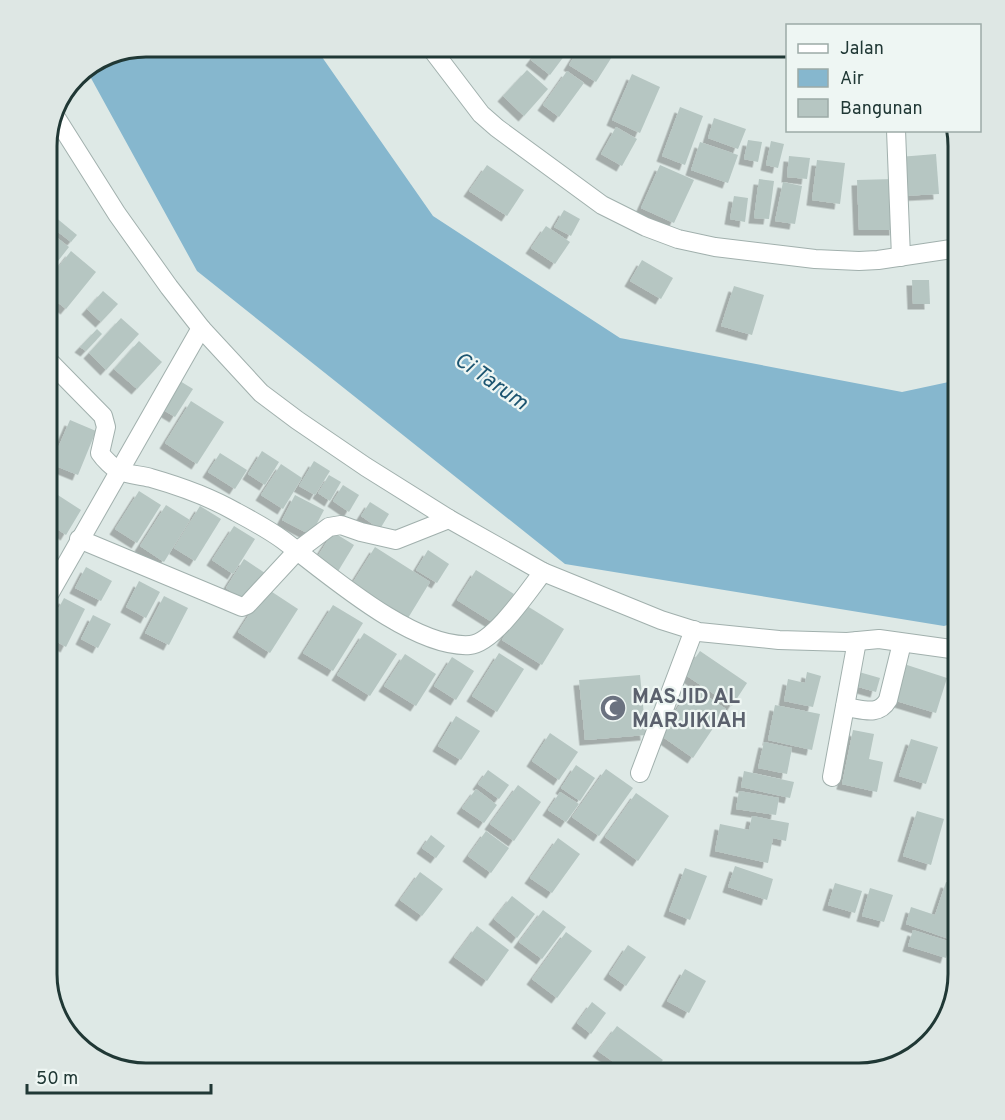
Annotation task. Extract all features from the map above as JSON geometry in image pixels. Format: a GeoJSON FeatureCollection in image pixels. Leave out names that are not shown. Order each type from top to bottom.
{"type":"FeatureCollection","features":[{"type":"Feature","properties":{"kind":"street"},"geometry":{"type":"LineString","coordinates":[[438,57],[481,114],[497,128],[602,205],[646,227],[678,239],[815,259],[859,261],[948,250]]}},
{"type":"Feature","properties":{"kind":"street"},"geometry":{"type":"LineString","coordinates":[[60,124],[117,214],[169,286],[201,328],[261,393],[366,467],[449,519],[543,572],[661,620],[694,630],[750,638],[852,641],[879,639],[948,649]]}},
{"type":"Feature","properties":{"kind":"street"},"geometry":{"type":"LineString","coordinates":[[896,132],[901,257]]}},
{"type":"Feature","properties":{"kind":"street"},"geometry":{"type":"LineString","coordinates":[[57,580],[201,328]]}},
{"type":"Feature","properties":{"kind":"street"},"geometry":{"type":"LineString","coordinates":[[57,368],[103,416],[106,427],[100,453],[118,471],[182,488],[233,510],[281,539],[331,579],[404,625],[446,643],[472,645],[492,633],[543,572]]}},
{"type":"Feature","properties":{"kind":"street"},"geometry":{"type":"LineString","coordinates":[[79,539],[242,607],[297,551],[333,526],[341,525],[396,540],[449,519]]}},
{"type":"Feature","properties":{"kind":"street"},"geometry":{"type":"LineString","coordinates":[[640,773],[694,630]]}},
{"type":"Feature","properties":{"kind":"street"},"geometry":{"type":"LineString","coordinates":[[832,777],[845,707],[852,641]]}},
{"type":"Feature","properties":{"kind":"street"},"geometry":{"type":"LineString","coordinates":[[845,707],[874,711],[883,707],[888,700],[902,643]]}},
{"type":"Feature","properties":{"kind":"water","name":"Ci Tarum"},"geometry":{"type":"Polygon","coordinates":[[[146,57],[322,57],[433,216],[620,338],[902,392],[948,382],[948,625],[565,564],[197,271],[90,77],[112,64],[146,57]]]}},
{"type":"Feature","properties":{"kind":"building"},"geometry":{"type":"Polygon","coordinates":[[[533,57],[564,57],[550,75],[531,60],[533,57]]]}},
{"type":"Feature","properties":{"kind":"building"},"geometry":{"type":"Polygon","coordinates":[[[574,57],[612,57],[596,82],[569,65],[574,57]]]}},
{"type":"Feature","properties":{"kind":"building"},"geometry":{"type":"Polygon","coordinates":[[[527,70],[548,89],[524,116],[503,96],[527,70]]]}},
{"type":"Feature","properties":{"kind":"building"},"geometry":{"type":"Polygon","coordinates":[[[567,71],[584,83],[559,117],[543,105],[567,71]]]}},
{"type":"Feature","properties":{"kind":"building"},"geometry":{"type":"Polygon","coordinates":[[[632,74],[660,87],[640,133],[612,120],[632,74]]]}},
{"type":"Feature","properties":{"kind":"building"},"geometry":{"type":"Polygon","coordinates":[[[680,107],[703,116],[685,165],[662,156],[680,107]]]}},
{"type":"Feature","properties":{"kind":"building"},"geometry":{"type":"Polygon","coordinates":[[[714,118],[746,129],[738,149],[708,138],[714,118]]]}},
{"type":"Feature","properties":{"kind":"building"},"geometry":{"type":"Polygon","coordinates":[[[616,127],[637,139],[622,166],[601,154],[616,127]]]}},
{"type":"Feature","properties":{"kind":"building"},"geometry":{"type":"Polygon","coordinates":[[[748,140],[762,142],[758,162],[744,159],[748,140]]]}},
{"type":"Feature","properties":{"kind":"building"},"geometry":{"type":"Polygon","coordinates":[[[771,141],[784,144],[778,168],[766,165],[771,141]]]}},
{"type":"Feature","properties":{"kind":"building"},"geometry":{"type":"Polygon","coordinates":[[[700,142],[738,155],[728,183],[691,170],[700,142]]]}},
{"type":"Feature","properties":{"kind":"building"},"geometry":{"type":"Polygon","coordinates":[[[936,154],[939,194],[902,196],[899,157],[936,154]]]}},
{"type":"Feature","properties":{"kind":"building"},"geometry":{"type":"Polygon","coordinates":[[[789,156],[810,158],[807,179],[787,177],[789,156]]]}},
{"type":"Feature","properties":{"kind":"building"},"geometry":{"type":"Polygon","coordinates":[[[817,160],[845,163],[840,204],[812,200],[817,160]]]}},
{"type":"Feature","properties":{"kind":"building"},"geometry":{"type":"Polygon","coordinates":[[[487,165],[524,190],[507,216],[469,191],[487,165]]]}},
{"type":"Feature","properties":{"kind":"building"},"geometry":{"type":"Polygon","coordinates":[[[660,165],[694,180],[674,223],[641,208],[660,165]]]}},
{"type":"Feature","properties":{"kind":"building"},"geometry":{"type":"Polygon","coordinates":[[[759,179],[774,181],[769,219],[754,218],[759,179]]]}},
{"type":"Feature","properties":{"kind":"building"},"geometry":{"type":"Polygon","coordinates":[[[894,179],[895,230],[859,230],[857,180],[894,179]]]}},
{"type":"Feature","properties":{"kind":"building"},"geometry":{"type":"Polygon","coordinates":[[[783,182],[802,186],[795,224],[775,221],[783,182]]]}},
{"type":"Feature","properties":{"kind":"building"},"geometry":{"type":"Polygon","coordinates":[[[734,196],[748,198],[745,222],[730,219],[734,196]]]}},
{"type":"Feature","properties":{"kind":"building"},"geometry":{"type":"Polygon","coordinates":[[[564,210],[580,219],[571,236],[554,227],[564,210]]]}},
{"type":"Feature","properties":{"kind":"building"},"geometry":{"type":"Polygon","coordinates":[[[57,218],[77,235],[71,242],[57,231],[57,218]]]}},
{"type":"Feature","properties":{"kind":"building"},"geometry":{"type":"Polygon","coordinates":[[[546,226],[570,242],[555,264],[531,248],[546,226]]]}},
{"type":"Feature","properties":{"kind":"building"},"geometry":{"type":"Polygon","coordinates":[[[57,238],[69,247],[57,262],[57,238]]]}},
{"type":"Feature","properties":{"kind":"building"},"geometry":{"type":"Polygon","coordinates":[[[71,251],[96,272],[66,309],[57,302],[57,269],[71,251]]]}},
{"type":"Feature","properties":{"kind":"building"},"geometry":{"type":"Polygon","coordinates":[[[642,260],[673,278],[661,299],[630,281],[642,260]]]}},
{"type":"Feature","properties":{"kind":"building"},"geometry":{"type":"Polygon","coordinates":[[[912,280],[929,280],[930,304],[913,304],[912,280]]]}},
{"type":"Feature","properties":{"kind":"building"},"geometry":{"type":"Polygon","coordinates":[[[734,286],[764,295],[752,335],[721,326],[734,286]]]}},
{"type":"Feature","properties":{"kind":"building"},"geometry":{"type":"Polygon","coordinates":[[[103,291],[118,304],[101,322],[87,309],[103,291]]]}},
{"type":"Feature","properties":{"kind":"building"},"geometry":{"type":"Polygon","coordinates":[[[121,318],[139,334],[106,370],[89,353],[121,318]]]}},
{"type":"Feature","properties":{"kind":"building"},"geometry":{"type":"Polygon","coordinates":[[[97,329],[102,334],[86,351],[80,347],[97,329]]]}},
{"type":"Feature","properties":{"kind":"building"},"geometry":{"type":"Polygon","coordinates":[[[139,341],[162,362],[137,389],[114,369],[139,341]]]}},
{"type":"Feature","properties":{"kind":"building"},"geometry":{"type":"Polygon","coordinates":[[[175,378],[193,389],[175,417],[157,406],[175,378]]]}},
{"type":"Feature","properties":{"kind":"building"},"geometry":{"type":"Polygon","coordinates":[[[191,401],[224,422],[197,464],[165,443],[191,401]]]}},
{"type":"Feature","properties":{"kind":"building"},"geometry":{"type":"Polygon","coordinates":[[[70,420],[96,431],[78,475],[57,466],[57,450],[70,420]]]}},
{"type":"Feature","properties":{"kind":"building"},"geometry":{"type":"Polygon","coordinates":[[[262,451],[279,462],[265,485],[248,474],[262,451]]]}},
{"type":"Feature","properties":{"kind":"building"},"geometry":{"type":"Polygon","coordinates":[[[220,453],[247,470],[235,489],[208,472],[220,453]]]}},
{"type":"Feature","properties":{"kind":"building"},"geometry":{"type":"Polygon","coordinates":[[[314,461],[330,471],[315,495],[299,486],[314,461]]]}},
{"type":"Feature","properties":{"kind":"building"},"geometry":{"type":"Polygon","coordinates":[[[281,464],[302,478],[283,509],[261,495],[281,464]]]}},
{"type":"Feature","properties":{"kind":"building"},"geometry":{"type":"Polygon","coordinates":[[[329,475],[341,482],[330,501],[318,493],[329,475]]]}},
{"type":"Feature","properties":{"kind":"building"},"geometry":{"type":"Polygon","coordinates":[[[343,485],[359,495],[349,512],[333,501],[343,485]]]}},
{"type":"Feature","properties":{"kind":"building"},"geometry":{"type":"Polygon","coordinates":[[[139,491],[161,505],[137,543],[115,529],[139,491]]]}},
{"type":"Feature","properties":{"kind":"building"},"geometry":{"type":"Polygon","coordinates":[[[57,494],[81,510],[66,535],[57,529],[57,494]]]}},
{"type":"Feature","properties":{"kind":"building"},"geometry":{"type":"Polygon","coordinates":[[[295,495],[324,510],[311,535],[282,520],[295,495]]]}},
{"type":"Feature","properties":{"kind":"building"},"geometry":{"type":"Polygon","coordinates":[[[370,502],[389,514],[380,529],[361,516],[370,502]]]}},
{"type":"Feature","properties":{"kind":"building"},"geometry":{"type":"Polygon","coordinates":[[[166,505],[190,520],[164,562],[140,546],[166,505]]]}},
{"type":"Feature","properties":{"kind":"building"},"geometry":{"type":"Polygon","coordinates":[[[200,506],[221,519],[195,561],[174,548],[200,506]]]}},
{"type":"Feature","properties":{"kind":"building"},"geometry":{"type":"Polygon","coordinates":[[[234,526],[255,539],[233,574],[212,560],[234,526]]]}},
{"type":"Feature","properties":{"kind":"building"},"geometry":{"type":"Polygon","coordinates":[[[333,532],[354,545],[337,573],[316,559],[333,532]]]}},
{"type":"Feature","properties":{"kind":"building"},"geometry":{"type":"Polygon","coordinates":[[[375,547],[430,582],[405,623],[350,587],[375,547]]]}},
{"type":"Feature","properties":{"kind":"building"},"geometry":{"type":"Polygon","coordinates":[[[428,550],[449,564],[437,583],[416,570],[428,550]]]}},
{"type":"Feature","properties":{"kind":"building"},"geometry":{"type":"Polygon","coordinates":[[[244,559],[265,573],[247,602],[226,588],[244,559]]]}},
{"type":"Feature","properties":{"kind":"building"},"geometry":{"type":"Polygon","coordinates":[[[86,567],[112,581],[101,601],[75,588],[86,567]]]}},
{"type":"Feature","properties":{"kind":"building"},"geometry":{"type":"Polygon","coordinates":[[[476,570],[514,594],[495,624],[457,600],[476,570]]]}},
{"type":"Feature","properties":{"kind":"building"},"geometry":{"type":"Polygon","coordinates":[[[139,581],[160,592],[146,618],[126,607],[139,581]]]}},
{"type":"Feature","properties":{"kind":"building"},"geometry":{"type":"Polygon","coordinates":[[[266,588],[298,609],[270,653],[238,632],[266,588]]]}},
{"type":"Feature","properties":{"kind":"building"},"geometry":{"type":"Polygon","coordinates":[[[164,596],[188,608],[169,645],[145,633],[164,596]]]}},
{"type":"Feature","properties":{"kind":"building"},"geometry":{"type":"Polygon","coordinates":[[[64,598],[85,609],[66,647],[57,642],[57,611],[64,598]]]}},
{"type":"Feature","properties":{"kind":"building"},"geometry":{"type":"Polygon","coordinates":[[[524,604],[564,629],[542,665],[502,640],[524,604]]]}},
{"type":"Feature","properties":{"kind":"building"},"geometry":{"type":"Polygon","coordinates":[[[333,605],[363,623],[333,671],[303,653],[333,605]]]}},
{"type":"Feature","properties":{"kind":"building"},"geometry":{"type":"Polygon","coordinates":[[[93,615],[111,624],[98,648],[81,639],[93,615]]]}},
{"type":"Feature","properties":{"kind":"building"},"geometry":{"type":"Polygon","coordinates":[[[364,633],[397,654],[370,696],[337,675],[364,633]]]}},
{"type":"Feature","properties":{"kind":"building"},"geometry":{"type":"Polygon","coordinates":[[[700,651],[747,683],[732,706],[684,674],[700,651]]]}},
{"type":"Feature","properties":{"kind":"building"},"geometry":{"type":"Polygon","coordinates":[[[499,653],[524,669],[497,712],[472,696],[499,653]]]}},
{"type":"Feature","properties":{"kind":"building"},"geometry":{"type":"Polygon","coordinates":[[[405,654],[436,674],[416,706],[384,686],[405,654]]]}},
{"type":"Feature","properties":{"kind":"building"},"geometry":{"type":"Polygon","coordinates":[[[452,657],[474,671],[456,700],[434,686],[452,657]]]}},
{"type":"Feature","properties":{"kind":"building"},"geometry":{"type":"Polygon","coordinates":[[[904,664],[947,678],[936,713],[893,700],[904,664]]]}},
{"type":"Feature","properties":{"kind":"building"},"geometry":{"type":"Polygon","coordinates":[[[807,672],[821,676],[813,707],[784,701],[788,679],[805,683],[807,672]]]}},
{"type":"Feature","properties":{"kind":"building"},"geometry":{"type":"Polygon","coordinates":[[[859,672],[880,678],[876,692],[855,686],[859,672]]]}},
{"type":"Feature","properties":{"kind":"building","name":"MASJID AL MARJIKIAH"},"geometry":{"type":"Polygon","coordinates":[[[640,675],[646,735],[585,740],[579,680],[640,675]]]}},
{"type":"Feature","properties":{"kind":"building"},"geometry":{"type":"Polygon","coordinates":[[[692,686],[726,709],[693,758],[660,735],[692,686]]]}},
{"type":"Feature","properties":{"kind":"building"},"geometry":{"type":"Polygon","coordinates":[[[775,705],[820,714],[812,750],[768,740],[775,705]]]}},
{"type":"Feature","properties":{"kind":"building"},"geometry":{"type":"Polygon","coordinates":[[[456,716],[480,731],[461,760],[438,746],[456,716]]]}},
{"type":"Feature","properties":{"kind":"building"},"geometry":{"type":"Polygon","coordinates":[[[853,730],[874,734],[869,759],[883,762],[877,792],[842,784],[853,730]]]}},
{"type":"Feature","properties":{"kind":"building"},"geometry":{"type":"Polygon","coordinates":[[[550,733],[578,752],[559,780],[532,761],[550,733]]]}},
{"type":"Feature","properties":{"kind":"building"},"geometry":{"type":"Polygon","coordinates":[[[911,739],[938,747],[926,784],[899,776],[911,739]]]}},
{"type":"Feature","properties":{"kind":"building"},"geometry":{"type":"Polygon","coordinates":[[[764,742],[792,748],[787,774],[758,768],[764,742]]]}},
{"type":"Feature","properties":{"kind":"building"},"geometry":{"type":"Polygon","coordinates":[[[576,765],[595,778],[580,801],[561,788],[576,765]]]}},
{"type":"Feature","properties":{"kind":"building"},"geometry":{"type":"Polygon","coordinates":[[[606,769],[633,788],[599,836],[572,817],[606,769]]]}},
{"type":"Feature","properties":{"kind":"building"},"geometry":{"type":"Polygon","coordinates":[[[488,770],[509,785],[499,799],[478,784],[488,770]]]}},
{"type":"Feature","properties":{"kind":"building"},"geometry":{"type":"Polygon","coordinates":[[[744,771],[794,782],[790,798],[741,787],[744,771]]]}},
{"type":"Feature","properties":{"kind":"building"},"geometry":{"type":"Polygon","coordinates":[[[518,785],[541,802],[514,841],[490,824],[518,785]]]}},
{"type":"Feature","properties":{"kind":"building"},"geometry":{"type":"Polygon","coordinates":[[[476,789],[497,805],[484,823],[462,808],[476,789]]]}},
{"type":"Feature","properties":{"kind":"building"},"geometry":{"type":"Polygon","coordinates":[[[739,791],[779,798],[776,815],[736,809],[739,791]]]}},
{"type":"Feature","properties":{"kind":"building"},"geometry":{"type":"Polygon","coordinates":[[[560,792],[579,804],[566,822],[548,810],[560,792]]]}},
{"type":"Feature","properties":{"kind":"building"},"geometry":{"type":"Polygon","coordinates":[[[636,793],[669,816],[638,861],[605,837],[636,793]]]}},
{"type":"Feature","properties":{"kind":"building"},"geometry":{"type":"Polygon","coordinates":[[[917,811],[944,819],[931,865],[903,856],[917,811]]]}},
{"type":"Feature","properties":{"kind":"building"},"geometry":{"type":"Polygon","coordinates":[[[752,816],[789,823],[786,841],[773,838],[768,863],[715,851],[720,824],[749,830],[752,816]]]}},
{"type":"Feature","properties":{"kind":"building"},"geometry":{"type":"Polygon","coordinates":[[[486,831],[509,848],[491,873],[468,856],[486,831]]]}},
{"type":"Feature","properties":{"kind":"building"},"geometry":{"type":"Polygon","coordinates":[[[431,835],[445,846],[436,858],[422,848],[431,835]]]}},
{"type":"Feature","properties":{"kind":"building"},"geometry":{"type":"Polygon","coordinates":[[[558,838],[580,854],[552,893],[530,878],[558,838]]]}},
{"type":"Feature","properties":{"kind":"building"},"geometry":{"type":"Polygon","coordinates":[[[735,866],[773,879],[767,900],[728,887],[735,866]]]}},
{"type":"Feature","properties":{"kind":"building"},"geometry":{"type":"Polygon","coordinates":[[[685,868],[707,876],[690,920],[669,911],[685,868]]]}},
{"type":"Feature","properties":{"kind":"building"},"geometry":{"type":"Polygon","coordinates":[[[420,872],[443,889],[422,916],[400,900],[420,872]]]}},
{"type":"Feature","properties":{"kind":"building"},"geometry":{"type":"Polygon","coordinates":[[[946,882],[948,882],[948,939],[906,924],[911,907],[935,915],[946,882]]]}},
{"type":"Feature","properties":{"kind":"building"},"geometry":{"type":"Polygon","coordinates":[[[835,883],[862,891],[855,913],[828,905],[835,883]]]}},
{"type":"Feature","properties":{"kind":"building"},"geometry":{"type":"Polygon","coordinates":[[[870,888],[893,895],[884,922],[862,916],[870,888]]]}},
{"type":"Feature","properties":{"kind":"building"},"geometry":{"type":"Polygon","coordinates":[[[512,896],[535,914],[517,938],[494,919],[512,896]]]}},
{"type":"Feature","properties":{"kind":"building"},"geometry":{"type":"Polygon","coordinates":[[[543,910],[566,927],[542,959],[519,942],[543,910]]]}},
{"type":"Feature","properties":{"kind":"building"},"geometry":{"type":"Polygon","coordinates":[[[477,926],[509,950],[487,981],[454,957],[477,926]]]}},
{"type":"Feature","properties":{"kind":"building"},"geometry":{"type":"Polygon","coordinates":[[[913,930],[948,941],[948,952],[946,958],[908,946],[913,930]]]}},
{"type":"Feature","properties":{"kind":"building"},"geometry":{"type":"Polygon","coordinates":[[[566,932],[592,951],[557,998],[532,979],[566,932]]]}},
{"type":"Feature","properties":{"kind":"building"},"geometry":{"type":"Polygon","coordinates":[[[628,945],[646,957],[626,986],[609,974],[628,945]]]}},
{"type":"Feature","properties":{"kind":"building"},"geometry":{"type":"Polygon","coordinates":[[[685,969],[706,981],[689,1013],[667,1001],[685,969]]]}},
{"type":"Feature","properties":{"kind":"building"},"geometry":{"type":"Polygon","coordinates":[[[592,1002],[606,1013],[591,1034],[577,1023],[592,1002]]]}},
{"type":"Feature","properties":{"kind":"building"},"geometry":{"type":"Polygon","coordinates":[[[617,1026],[663,1060],[660,1063],[615,1063],[598,1051],[617,1026]]]}},
{"type":"Feature","properties":{"kind":"place","name":"MASJID AL MARJIKIAH"},"geometry":{"type":"Point","coordinates":[613,708]}}]}
